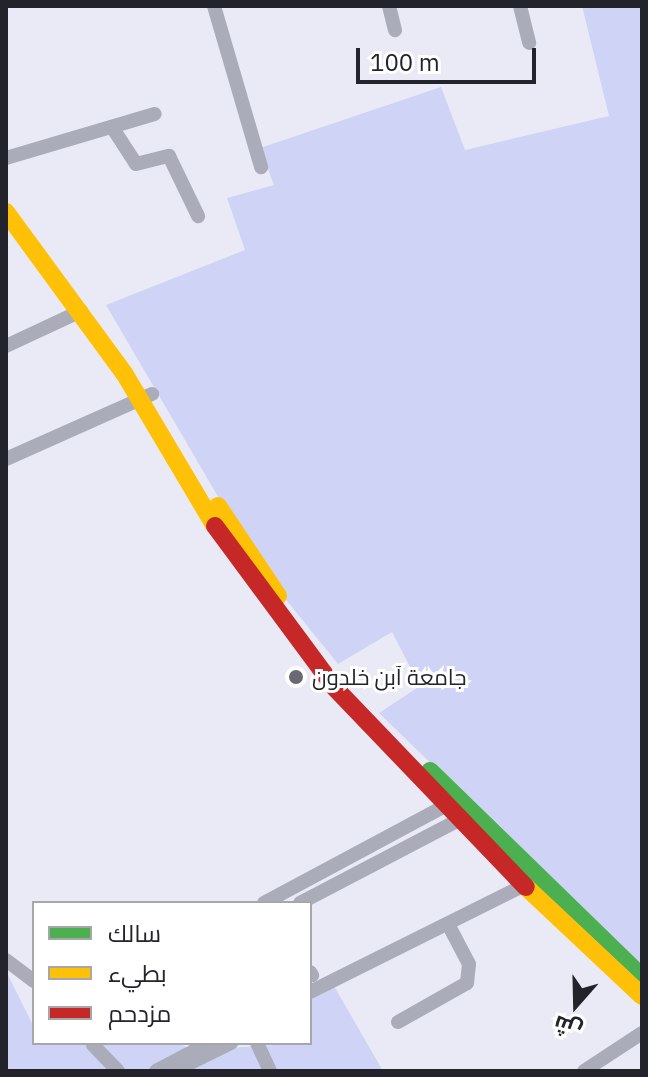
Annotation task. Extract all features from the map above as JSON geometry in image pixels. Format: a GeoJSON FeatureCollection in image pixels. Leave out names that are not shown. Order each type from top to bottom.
{"type":"FeatureCollection","features":[{"type":"Feature","properties":{"kind":"main road"},"geometry":{"type":"LineString","coordinates":[[6,195],[287,609],[373,714],[642,996]]}},
{"type":"Feature","properties":{"kind":"main road"},"geometry":{"type":"LineString","coordinates":[[6,212],[145,396],[245,574],[334,687],[459,820],[640,972]]}},
{"type":"Feature","properties":{"kind":"street"},"geometry":{"type":"LineString","coordinates":[[214,6],[261,167]]}},
{"type":"Feature","properties":{"kind":"street"},"geometry":{"type":"LineString","coordinates":[[389,6],[395,30]]}},
{"type":"Feature","properties":{"kind":"street"},"geometry":{"type":"LineString","coordinates":[[520,6],[529,43]]}},
{"type":"Feature","properties":{"kind":"street"},"geometry":{"type":"LineString","coordinates":[[6,158],[155,114]]}},
{"type":"Feature","properties":{"kind":"street"},"geometry":{"type":"LineString","coordinates":[[112,127],[136,164],[169,156],[198,216]]}},
{"type":"Feature","properties":{"kind":"street"},"geometry":{"type":"LineString","coordinates":[[6,346],[81,311]]}},
{"type":"Feature","properties":{"kind":"street"},"geometry":{"type":"LineString","coordinates":[[6,459],[145,396]]}},
{"type":"Feature","properties":{"kind":"street"},"geometry":{"type":"LineString","coordinates":[[268,901],[445,806]]}},
{"type":"Feature","properties":{"kind":"street"},"geometry":{"type":"LineString","coordinates":[[304,901],[459,820]]}},
{"type":"Feature","properties":{"kind":"street"},"geometry":{"type":"LineString","coordinates":[[312,991],[532,882]]}},
{"type":"Feature","properties":{"kind":"street"},"geometry":{"type":"LineString","coordinates":[[398,1022],[467,983],[469,964],[448,924]]}},
{"type":"Feature","properties":{"kind":"street"},"geometry":{"type":"LineString","coordinates":[[6,960],[32,980]]}},
{"type":"Feature","properties":{"kind":"street"},"geometry":{"type":"LineString","coordinates":[[584,1071],[642,1033]]}},
{"type":"Feature","properties":{"kind":"street"},"geometry":{"type":"LineString","coordinates":[[93,1045],[118,1071]]}},
{"type":"Feature","properties":{"kind":"street"},"geometry":{"type":"LineString","coordinates":[[156,1071],[204,1045]]}},
{"type":"Feature","properties":{"kind":"street"},"geometry":{"type":"LineString","coordinates":[[174,1071],[186,1053],[222,1045]]}},
{"type":"Feature","properties":{"kind":"street"},"geometry":{"type":"LineString","coordinates":[[258,1045],[270,1071]]}},
{"type":"Feature","properties":{"kind":"shaded area"},"geometry":{"type":"Polygon","coordinates":[[[582,6],[642,6],[642,968],[379,713],[420,686],[392,632],[338,664],[258,565],[106,305],[245,250],[227,198],[274,185],[260,148],[441,87],[465,150],[609,116],[582,6]]]}},
{"type":"Feature","properties":{"kind":"shaded area"},"geometry":{"type":"Polygon","coordinates":[[[6,971],[32,1023],[32,1045],[182,1045],[193,1050],[312,1045],[312,997],[334,986],[383,1071],[6,1071],[6,971]]]}},
{"type":"Feature","properties":{"kind":"traffic: fast"},"geometry":{"type":"LineString","coordinates":[[430,771],[642,977]]}},
{"type":"Feature","properties":{"kind":"traffic: slow"},"geometry":{"type":"LineString","coordinates":[[6,212],[124,373],[215,526]]}},
{"type":"Feature","properties":{"kind":"traffic: slow"},"geometry":{"type":"LineString","coordinates":[[218,506],[278,596]]}},
{"type":"Feature","properties":{"kind":"traffic: slow"},"geometry":{"type":"LineString","coordinates":[[526,887],[642,996]]}},
{"type":"Feature","properties":{"kind":"traffic: jam"},"geometry":{"type":"LineString","coordinates":[[215,526],[334,687],[526,887]]}},
{"type":"Feature","properties":{"kind":"place","name":"جامعة آبن خلدون"},"geometry":{"type":"Point","coordinates":[296,677]}}]}
